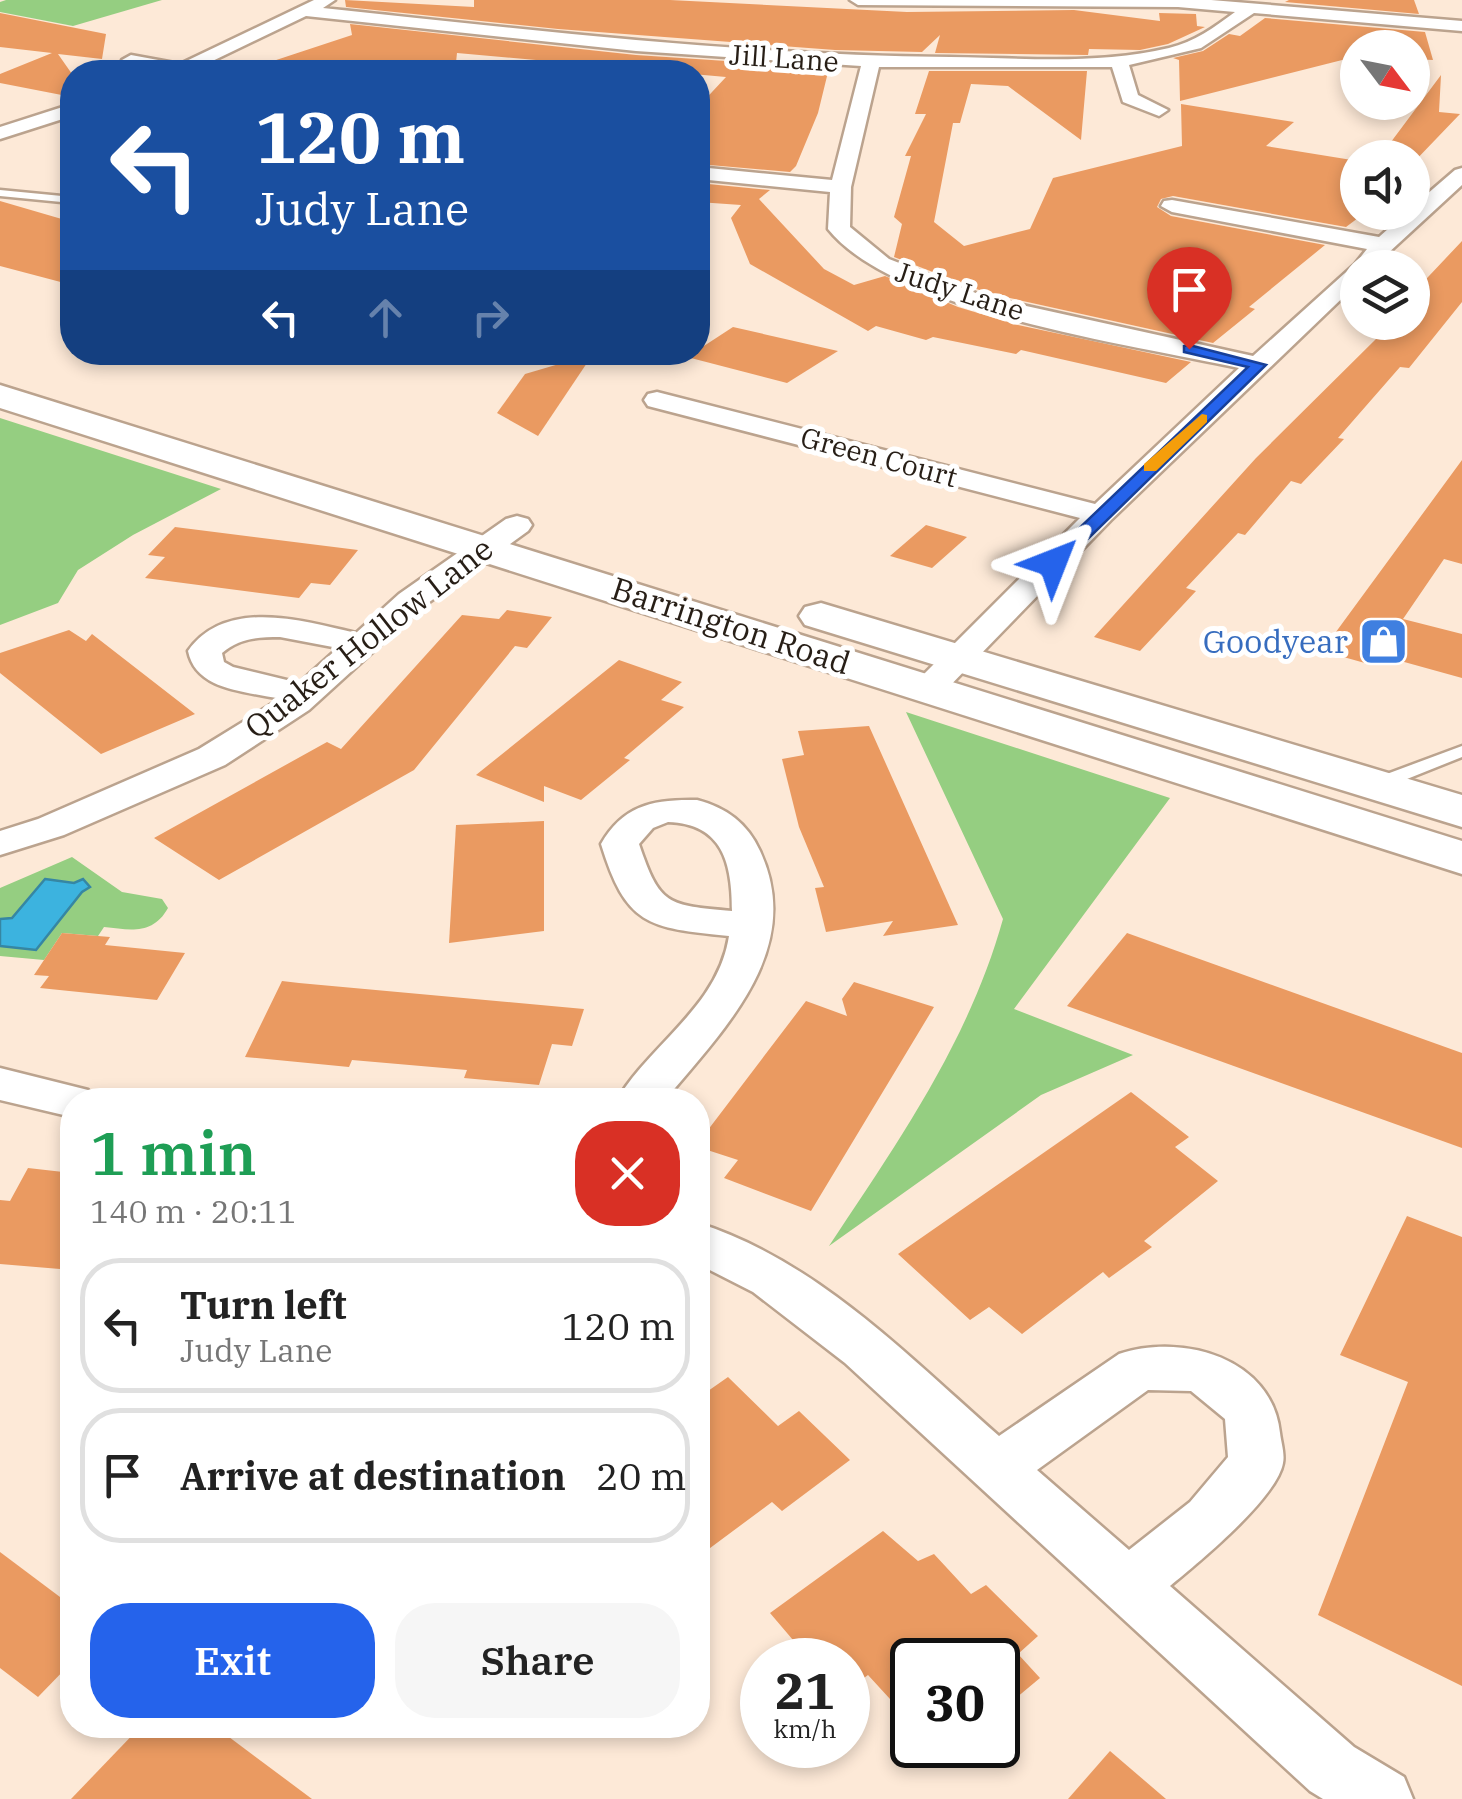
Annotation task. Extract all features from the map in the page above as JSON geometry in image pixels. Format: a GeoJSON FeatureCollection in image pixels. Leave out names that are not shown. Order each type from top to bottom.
{"type":"FeatureCollection","features":[{"type":"Feature","properties":{"kind":"main road","name":"Barrington Road"},"geometry":{"type":"LineString","coordinates":[[0,366],[500,536]]}},
{"type":"Feature","properties":{"kind":"main road","name":"Barrington Road"},"geometry":{"type":"LineString","coordinates":[[0,396],[500,536],[944,673],[1462,812]]}},
{"type":"Feature","properties":{"kind":"main road","name":"Barrington Road"},"geometry":{"type":"LineString","coordinates":[[944,673],[1462,858]]}},
{"type":"Feature","properties":{"kind":"street"},"geometry":{"type":"LineString","coordinates":[[209,60],[326,0]]}},
{"type":"Feature","properties":{"kind":"street"},"geometry":{"type":"LineString","coordinates":[[858,0],[1178,2],[1462,24],[1461,11]]}},
{"type":"Feature","properties":{"kind":"street","name":"Jill Lane"},"geometry":{"type":"LineString","coordinates":[[304,11],[700,52],[871,63],[1120,63],[1176,52],[1205,41],[1252,8]]}},
{"type":"Feature","properties":{"kind":"street","name":"Judy Lane"},"geometry":{"type":"LineString","coordinates":[[871,63],[840,187],[839,228],[881,264],[980,303],[1258,365]]}},
{"type":"Feature","properties":{"kind":"street"},"geometry":{"type":"LineString","coordinates":[[1120,63],[1130,98],[1159,110]]}},
{"type":"Feature","properties":{"kind":"street"},"geometry":{"type":"LineString","coordinates":[[0,133],[60,114]]}},
{"type":"Feature","properties":{"kind":"street"},"geometry":{"type":"LineString","coordinates":[[710,173],[840,187]]}},
{"type":"Feature","properties":{"kind":"street"},"geometry":{"type":"LineString","coordinates":[[1379,250],[1462,174]]}},
{"type":"Feature","properties":{"kind":"street"},"geometry":{"type":"LineString","coordinates":[[1172,206],[1384,245]]}},
{"type":"Feature","properties":{"kind":"street"},"geometry":{"type":"LineString","coordinates":[[944,673],[1101,514],[1340,287]]}},
{"type":"Feature","properties":{"kind":"street","name":"Green Court"},"geometry":{"type":"LineString","coordinates":[[658,400],[1101,514]]}},
{"type":"Feature","properties":{"kind":"street","name":"Quaker Hollow Lane"},"geometry":{"type":"LineString","coordinates":[[0,843],[51,827],[212,756],[306,695],[410,601],[500,536]]}},
{"type":"Feature","properties":{"kind":"street"},"geometry":{"type":"LineString","coordinates":[[306,695],[220,675],[208,666],[205,652],[228,634],[259,626],[362,644]]}},
{"type":"Feature","properties":{"kind":"street"},"geometry":{"type":"LineString","coordinates":[[649,1088],[740,972],[751,926]]}},
{"type":"Feature","properties":{"kind":"street"},"geometry":{"type":"LineString","coordinates":[[0,1084],[60,1098]]}},
{"type":"Feature","properties":{"kind":"street"},"geometry":{"type":"LineString","coordinates":[[710,1248],[770,1278],[864,1348],[1332,1770],[1381,1799]]}},
{"type":"Feature","properties":{"kind":"street"},"geometry":{"type":"LineString","coordinates":[[995,1469],[1138,1369],[1202,1370],[1251,1408],[1256,1464],[1210,1519],[1127,1586]]}},
{"type":"Feature","properties":{"kind":"lane"},"geometry":{"type":"LineString","coordinates":[[0,193],[60,199]]}},
{"type":"Feature","properties":{"kind":"lane"},"geometry":{"type":"LineString","coordinates":[[1373,786],[1418,766],[1461,754]]}},
{"type":"Feature","properties":{"kind":"green space"},"geometry":{"type":"Polygon","coordinates":[[[162,0],[73,26],[0,12],[0,2],[162,0]]]}},
{"type":"Feature","properties":{"kind":"green space"},"geometry":{"type":"Polygon","coordinates":[[[0,418],[221,489],[133,535],[78,570],[58,603],[0,625],[0,418]]]}},
{"type":"Feature","properties":{"kind":"green space"},"geometry":{"type":"Polygon","coordinates":[[[906,712],[1170,798],[1014,1009],[1133,1055],[1041,1095],[829,1246],[905,1129],[951,1049],[989,964],[1003,919],[906,712]]]}},
{"type":"Feature","properties":{"kind":"green space"},"geometry":{"type":"Polygon","coordinates":[[[72,857],[122,892],[162,899],[168,908],[155,923],[140,929],[104,927],[98,936],[62,933],[44,960],[0,956],[0,888],[72,857]]]}},
{"type":"Feature","properties":{"kind":"water"},"geometry":{"type":"Polygon","coordinates":[[[45,879],[74,883],[83,879],[90,887],[36,950],[0,946],[0,919],[12,918],[45,879]]]}},
{"type":"Feature","properties":{"kind":"building"},"geometry":{"type":"Polygon","coordinates":[[[345,0],[474,7],[474,0],[670,0],[907,12],[1074,10],[1160,21],[1159,13],[1196,14],[1197,26],[1205,27],[1168,44],[1140,50],[1089,49],[1088,55],[935,53],[940,35],[922,52],[835,50],[558,29],[346,7],[345,0]]]}},
{"type":"Feature","properties":{"kind":"building"},"geometry":{"type":"Polygon","coordinates":[[[1414,0],[1419,14],[1285,2],[1414,0]]]}},
{"type":"Feature","properties":{"kind":"building"},"geometry":{"type":"Polygon","coordinates":[[[0,13],[106,34],[102,59],[58,54],[62,60],[60,95],[0,83],[0,74],[52,53],[0,47],[0,13]]]}},
{"type":"Feature","properties":{"kind":"building"},"geometry":{"type":"Polygon","coordinates":[[[1265,18],[1402,30],[1340,30],[1340,61],[1180,101],[1179,60],[1173,58],[1203,51],[1229,34],[1240,36],[1265,18]]]}},
{"type":"Feature","properties":{"kind":"building"},"geometry":{"type":"Polygon","coordinates":[[[350,24],[636,55],[829,68],[818,113],[790,172],[710,165],[710,94],[726,77],[710,76],[710,60],[535,60],[457,53],[456,60],[276,60],[352,35],[350,24]]]}},
{"type":"Feature","properties":{"kind":"building"},"geometry":{"type":"Polygon","coordinates":[[[929,71],[1087,71],[1081,140],[1008,86],[971,84],[960,123],[953,123],[934,222],[964,246],[1030,229],[1053,178],[1182,146],[1181,104],[1294,122],[1266,146],[1340,158],[1340,226],[1173,196],[1161,199],[1157,207],[1171,216],[1325,245],[1249,307],[1255,309],[1213,343],[987,293],[894,257],[902,224],[894,217],[911,156],[905,156],[926,114],[915,114],[929,71]]]}},
{"type":"Feature","properties":{"kind":"building"},"geometry":{"type":"Polygon","coordinates":[[[1441,75],[1439,112],[1460,114],[1430,145],[1430,140],[1392,140],[1407,120],[1430,120],[1430,90],[1441,75]]]}},
{"type":"Feature","properties":{"kind":"building"},"geometry":{"type":"Polygon","coordinates":[[[710,184],[770,190],[759,199],[824,269],[854,285],[885,276],[958,307],[1018,325],[1191,362],[1166,383],[1021,350],[1016,354],[933,337],[926,340],[876,326],[868,331],[750,264],[731,218],[741,205],[710,203],[710,184]]]}},
{"type":"Feature","properties":{"kind":"building"},"geometry":{"type":"Polygon","coordinates":[[[0,201],[60,218],[60,282],[0,266],[0,201]]]}},
{"type":"Feature","properties":{"kind":"building"},"geometry":{"type":"Polygon","coordinates":[[[1462,241],[1462,302],[1409,368],[1400,367],[1338,438],[1344,439],[1301,484],[1291,481],[1245,535],[1238,533],[1186,588],[1196,591],[1140,651],[1094,637],[1256,458],[1375,340],[1430,340],[1430,275],[1462,241]]]}},
{"type":"Feature","properties":{"kind":"building"},"geometry":{"type":"Polygon","coordinates":[[[733,327],[838,351],[787,383],[710,363],[710,342],[733,327]]]}},
{"type":"Feature","properties":{"kind":"building"},"geometry":{"type":"Polygon","coordinates":[[[556,365],[586,365],[538,436],[497,413],[525,374],[556,365]]]}},
{"type":"Feature","properties":{"kind":"building"},"geometry":{"type":"Polygon","coordinates":[[[1462,460],[1462,564],[1444,559],[1403,619],[1462,634],[1462,678],[1379,655],[1372,665],[1322,651],[1462,460]]]}},
{"type":"Feature","properties":{"kind":"building"},"geometry":{"type":"Polygon","coordinates":[[[926,525],[967,537],[932,568],[890,556],[926,525]]]}},
{"type":"Feature","properties":{"kind":"building"},"geometry":{"type":"Polygon","coordinates":[[[175,527],[358,550],[330,585],[311,583],[299,598],[145,578],[165,557],[148,555],[175,527]]]}},
{"type":"Feature","properties":{"kind":"building"},"geometry":{"type":"Polygon","coordinates":[[[507,610],[552,617],[527,648],[515,646],[414,770],[219,880],[154,838],[327,742],[341,749],[462,615],[499,619],[507,610]]]}},
{"type":"Feature","properties":{"kind":"building"},"geometry":{"type":"Polygon","coordinates":[[[69,630],[86,641],[92,634],[195,714],[101,754],[0,673],[0,653],[69,630]]]}},
{"type":"Feature","properties":{"kind":"building"},"geometry":{"type":"Polygon","coordinates":[[[619,660],[682,682],[661,700],[684,707],[624,758],[630,760],[581,800],[544,786],[544,802],[476,775],[619,660]]]}},
{"type":"Feature","properties":{"kind":"building"},"geometry":{"type":"Polygon","coordinates":[[[869,726],[958,925],[883,936],[893,921],[826,932],[815,888],[824,887],[799,827],[782,759],[804,755],[798,731],[869,726]]]}},
{"type":"Feature","properties":{"kind":"building"},"geometry":{"type":"Polygon","coordinates":[[[544,821],[544,931],[449,943],[456,825],[544,821]]]}},
{"type":"Feature","properties":{"kind":"building"},"geometry":{"type":"Polygon","coordinates":[[[62,933],[110,937],[105,945],[185,953],[157,1000],[40,988],[49,976],[34,975],[62,933]]]}},
{"type":"Feature","properties":{"kind":"building"},"geometry":{"type":"Polygon","coordinates":[[[1127,933],[1462,1053],[1462,1148],[1067,1006],[1127,933]]]}},
{"type":"Feature","properties":{"kind":"building"},"geometry":{"type":"Polygon","coordinates":[[[282,981],[584,1009],[572,1046],[552,1044],[539,1085],[464,1078],[467,1070],[352,1060],[349,1067],[245,1057],[282,981]]]}},
{"type":"Feature","properties":{"kind":"building"},"geometry":{"type":"Polygon","coordinates":[[[854,982],[934,1007],[811,1211],[724,1178],[738,1160],[710,1151],[710,1127],[806,1001],[847,1016],[842,999],[854,982]]]}},
{"type":"Feature","properties":{"kind":"building"},"geometry":{"type":"Polygon","coordinates":[[[1131,1092],[1189,1137],[1175,1147],[1218,1181],[1144,1241],[1152,1247],[1109,1278],[1103,1272],[1022,1334],[989,1307],[970,1320],[898,1254],[1131,1092]]]}},
{"type":"Feature","properties":{"kind":"building"},"geometry":{"type":"Polygon","coordinates":[[[28,1168],[60,1172],[60,1269],[0,1264],[0,1200],[10,1201],[28,1168]]]}},
{"type":"Feature","properties":{"kind":"building"},"geometry":{"type":"Polygon","coordinates":[[[1407,1216],[1462,1237],[1462,1686],[1318,1615],[1408,1382],[1340,1355],[1407,1216]]]}},
{"type":"Feature","properties":{"kind":"building"},"geometry":{"type":"Polygon","coordinates":[[[728,1377],[778,1426],[799,1411],[850,1460],[782,1511],[772,1502],[710,1548],[710,1390],[728,1377]]]}},
{"type":"Feature","properties":{"kind":"building"},"geometry":{"type":"Polygon","coordinates":[[[883,1531],[918,1561],[934,1554],[971,1594],[986,1585],[1038,1636],[1020,1652],[1020,1638],[890,1638],[890,1699],[870,1677],[870,1638],[791,1638],[770,1613],[883,1531]]]}},
{"type":"Feature","properties":{"kind":"building"},"geometry":{"type":"Polygon","coordinates":[[[0,1552],[60,1597],[60,1674],[38,1697],[0,1668],[0,1552]]]}},
{"type":"Feature","properties":{"kind":"building"},"geometry":{"type":"Polygon","coordinates":[[[1020,1656],[1040,1678],[1020,1695],[1020,1656]]]}},
{"type":"Feature","properties":{"kind":"building"},"geometry":{"type":"Polygon","coordinates":[[[130,1738],[230,1738],[312,1799],[71,1799],[130,1738]]]}},
{"type":"Feature","properties":{"kind":"building"},"geometry":{"type":"Polygon","coordinates":[[[1110,1751],[1166,1799],[1068,1799],[1110,1751]]]}},
{"type":"Feature","properties":{"kind":"slow traffic"},"geometry":{"type":"LineString","coordinates":[[1150,468],[1202,419]]}},
{"type":"Feature","properties":{"kind":"place","name":"Goodyear"},"geometry":{"type":"Point","coordinates":[1383,642]}},
{"type":"Feature","properties":{"kind":"route"},"geometry":{"type":"LineString","coordinates":[[1053,563],[1258,365],[1189,349]]}}]}
